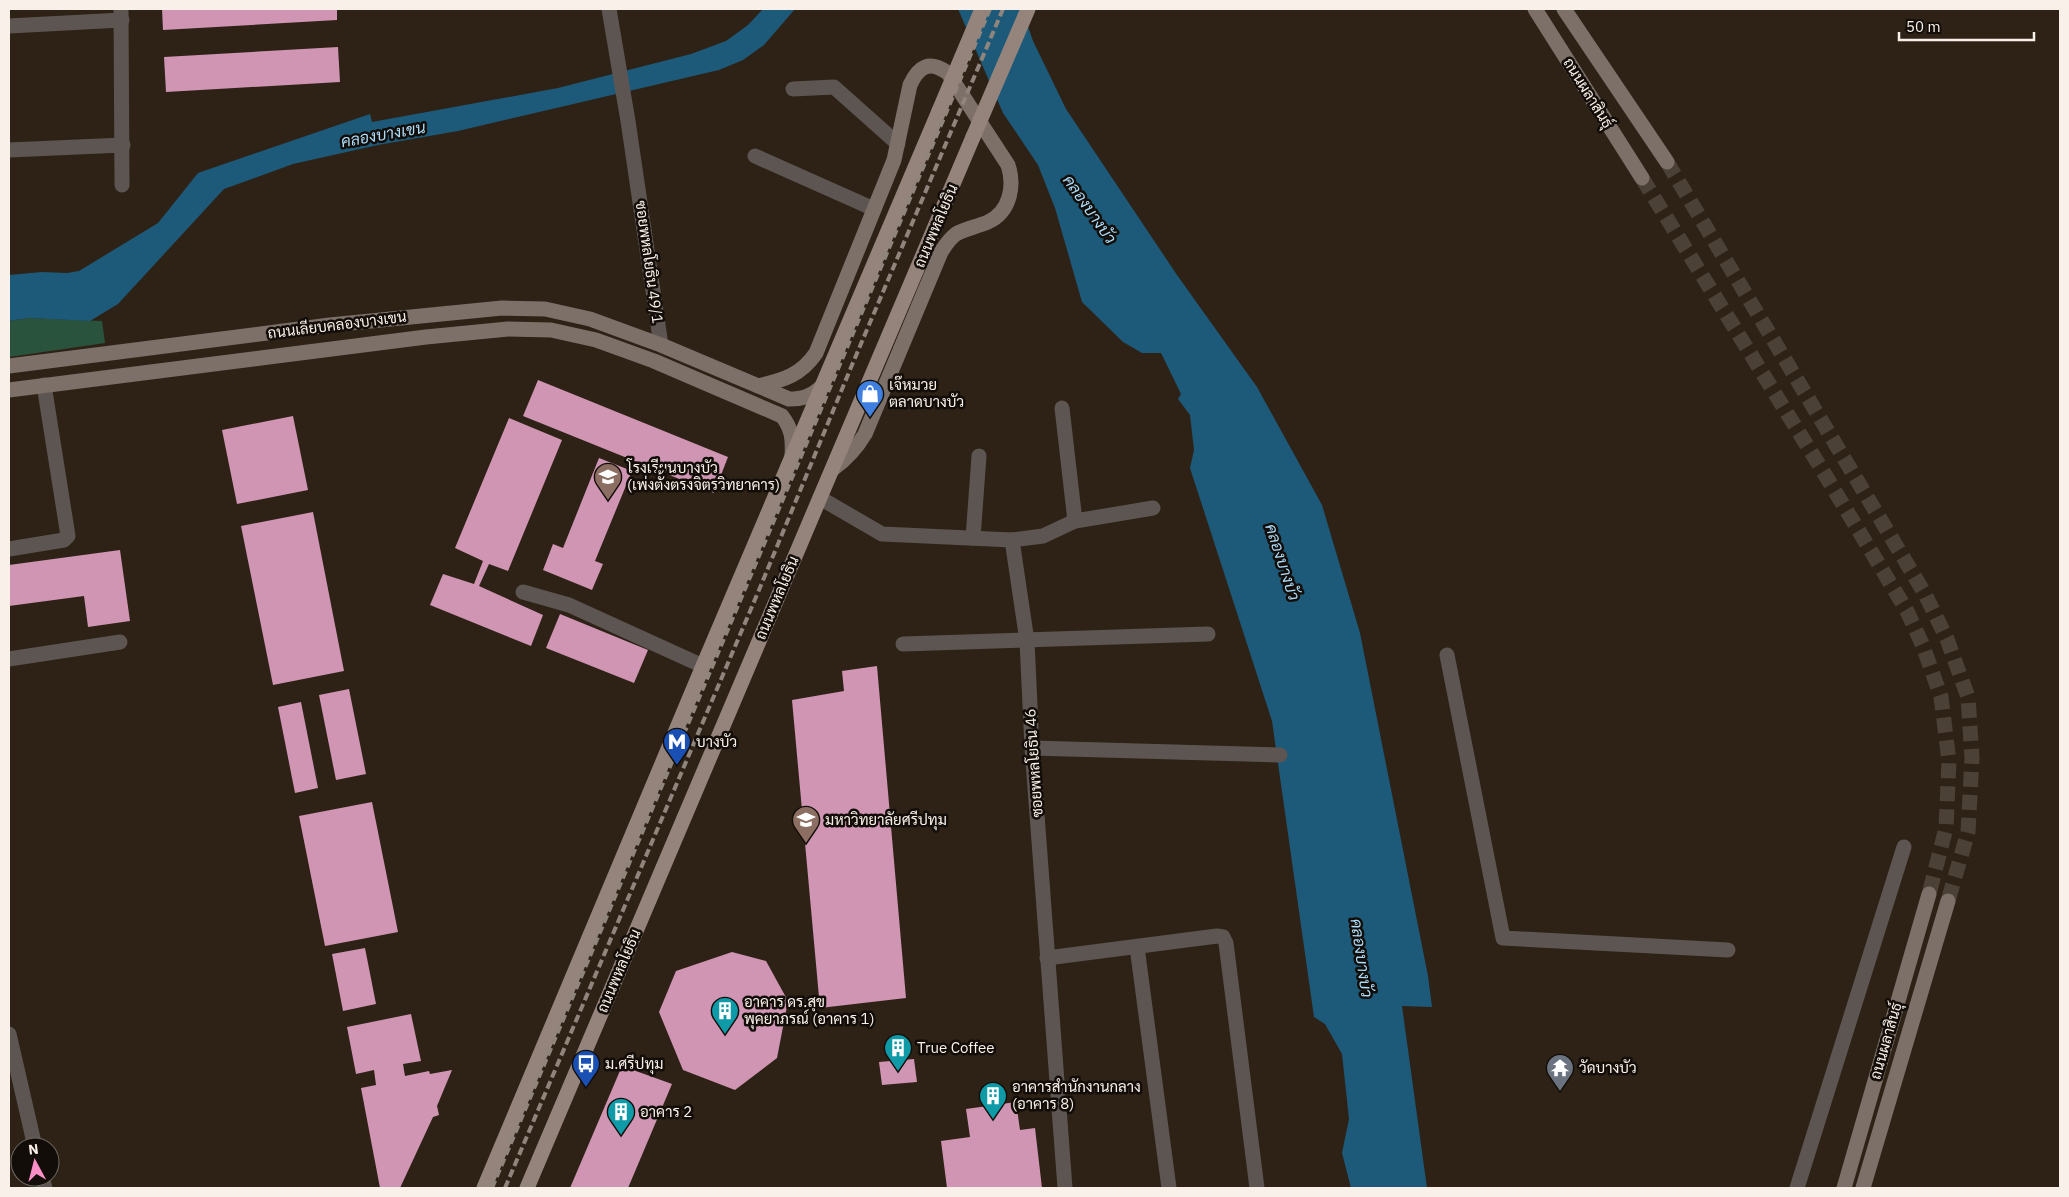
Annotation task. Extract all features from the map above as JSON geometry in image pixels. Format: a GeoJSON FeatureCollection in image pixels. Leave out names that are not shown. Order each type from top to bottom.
{"type":"FeatureCollection","features":[{"type":"Feature","properties":{"kind":"main road"},"geometry":{"type":"LineString","coordinates":[[484,1188],[820,388],[982,9]]}},
{"type":"Feature","properties":{"kind":"main road","name":"ถนนพหลโยธิน"},"geometry":{"type":"LineString","coordinates":[[527,1188],[1028,9]]}},
{"type":"Feature","properties":{"kind":"main road","name":"ถนนผลาสินธุ์"},"geometry":{"type":"LineString","coordinates":[[1535,9],[1642,178]]}},
{"type":"Feature","properties":{"kind":"main road","name":"ถนนผลาสินธุ์"},"geometry":{"type":"LineString","coordinates":[[1564,9],[1667,162]]}},
{"type":"Feature","properties":{"kind":"main road"},"geometry":{"type":"LineString","coordinates":[[758,386],[778,382],[794,375],[808,365],[812,359],[894,160],[910,85],[915,74],[923,68],[932,65],[948,72],[1008,165],[1012,177],[1012,189],[1004,208],[997,217],[964,230],[947,243],[941,252],[865,434],[857,448],[833,469]]}},
{"type":"Feature","properties":{"kind":"main road","name":"ถนนเลียบคลองบางเขน"},"geometry":{"type":"LineString","coordinates":[[9,366],[330,325],[502,308],[545,309],[590,319],[661,345]]}},
{"type":"Feature","properties":{"kind":"main road","name":"ถนนเลียบคลองบางเขน"},"geometry":{"type":"LineString","coordinates":[[9,390],[426,337],[508,329],[552,330],[596,340],[654,361],[782,416],[789,424],[792,434],[792,455]]}},
{"type":"Feature","properties":{"kind":"main road"},"geometry":{"type":"LineString","coordinates":[[625,351],[632,335]]}},
{"type":"Feature","properties":{"kind":"main road","name":"ซอยพหลโยธิน 49/1"},"geometry":{"type":"LineString","coordinates":[[661,345],[789,399],[812,396],[820,388]]}},
{"type":"Feature","properties":{"kind":"main road","name":"ถนนผลาสินธุ์"},"geometry":{"type":"LineString","coordinates":[[1844,1188],[1929,894]]}},
{"type":"Feature","properties":{"kind":"main road","name":"ถนนผลาสินธุ์"},"geometry":{"type":"LineString","coordinates":[[1863,1188],[1948,901]]}},
{"type":"Feature","properties":{"kind":"street","name":"ซอยพหลโยธิน 49/1"},"geometry":{"type":"LineString","coordinates":[[609,9],[628,121],[661,345]]}},
{"type":"Feature","properties":{"kind":"street"},"geometry":{"type":"LineString","coordinates":[[9,26],[122,14],[122,185]]}},
{"type":"Feature","properties":{"kind":"street"},"geometry":{"type":"LineString","coordinates":[[793,89],[834,86],[898,144]]}},
{"type":"Feature","properties":{"kind":"street"},"geometry":{"type":"LineString","coordinates":[[9,150],[123,145]]}},
{"type":"Feature","properties":{"kind":"street"},"geometry":{"type":"LineString","coordinates":[[755,156],[874,209]]}},
{"type":"Feature","properties":{"kind":"street"},"geometry":{"type":"LineString","coordinates":[[9,549],[64,540],[68,536],[44,385]]}},
{"type":"Feature","properties":{"kind":"street"},"geometry":{"type":"LineString","coordinates":[[1062,408],[1075,521]]}},
{"type":"Feature","properties":{"kind":"street"},"geometry":{"type":"LineString","coordinates":[[973,538],[979,456]]}},
{"type":"Feature","properties":{"kind":"street"},"geometry":{"type":"LineString","coordinates":[[820,498],[882,534],[1012,540],[1044,536],[1075,521],[1153,508]]}},
{"type":"Feature","properties":{"kind":"street","name":"ซอยพหลโยธิน 46"},"geometry":{"type":"LineString","coordinates":[[1012,540],[1027,641],[1032,748],[1065,1188]]}},
{"type":"Feature","properties":{"kind":"street"},"geometry":{"type":"LineString","coordinates":[[523,592],[569,605],[703,666]]}},
{"type":"Feature","properties":{"kind":"street"},"geometry":{"type":"LineString","coordinates":[[903,644],[1208,634]]}},
{"type":"Feature","properties":{"kind":"street"},"geometry":{"type":"LineString","coordinates":[[9,659],[120,642]]}},
{"type":"Feature","properties":{"kind":"street"},"geometry":{"type":"LineString","coordinates":[[1447,655],[1503,938],[1728,950]]}},
{"type":"Feature","properties":{"kind":"street"},"geometry":{"type":"LineString","coordinates":[[1032,748],[1280,756]]}},
{"type":"Feature","properties":{"kind":"street"},"geometry":{"type":"LineString","coordinates":[[1797,1188],[1904,847]]}},
{"type":"Feature","properties":{"kind":"street"},"geometry":{"type":"LineString","coordinates":[[1047,958],[1217,936],[1223,937],[1226,943],[1257,1188]]}},
{"type":"Feature","properties":{"kind":"street"},"geometry":{"type":"LineString","coordinates":[[1137,946],[1170,1188]]}},
{"type":"Feature","properties":{"kind":"street"},"geometry":{"type":"LineString","coordinates":[[9,1034],[33,1137]]}},
{"type":"Feature","properties":{"kind":"green space"},"geometry":{"type":"Polygon","coordinates":[[[29,318],[102,321],[105,343],[9,357],[9,321],[29,318]]]}},
{"type":"Feature","properties":{"kind":"water","name":"คลองบางเขน"},"geometry":{"type":"Polygon","coordinates":[[[763,9],[795,9],[764,45],[743,60],[719,70],[458,131],[378,145],[293,164],[224,189],[118,304],[90,321],[29,318],[9,321],[9,275],[79,271],[158,223],[198,173],[370,114],[372,122],[558,88],[691,54],[726,41],[748,25],[763,9]]]}},
{"type":"Feature","properties":{"kind":"water","name":"คลองบางบัว"},"geometry":{"type":"Polygon","coordinates":[[[958,9],[1022,9],[1033,41],[1066,109],[1177,275],[1257,387],[1322,505],[1360,633],[1428,976],[1432,1007],[1402,1006],[1427,1188],[1351,1188],[1342,1153],[1349,1119],[1342,1054],[1325,1024],[1314,1017],[1272,721],[1190,468],[1194,450],[1190,415],[1178,399],[1181,394],[1161,353],[1142,353],[1123,342],[1082,302],[1055,208],[1038,165],[1003,113],[958,9]]]}},
{"type":"Feature","properties":{"kind":"building"},"geometry":{"type":"Polygon","coordinates":[[[162,9],[337,9],[337,20],[163,30],[162,9]]]}},
{"type":"Feature","properties":{"kind":"building"},"geometry":{"type":"Polygon","coordinates":[[[338,47],[340,82],[166,92],[164,57],[338,47]]]}},
{"type":"Feature","properties":{"kind":"building"},"geometry":{"type":"Polygon","coordinates":[[[538,380],[728,457],[714,493],[523,416],[538,380]]]}},
{"type":"Feature","properties":{"kind":"building"},"geometry":{"type":"Polygon","coordinates":[[[293,416],[308,490],[237,504],[222,430],[293,416]]]}},
{"type":"Feature","properties":{"kind":"building"},"geometry":{"type":"Polygon","coordinates":[[[509,418],[562,440],[508,571],[489,564],[479,586],[543,615],[531,646],[430,605],[443,574],[474,584],[483,561],[455,548],[509,418]]]}},
{"type":"Feature","properties":{"kind":"building"},"geometry":{"type":"Polygon","coordinates":[[[599,458],[632,471],[595,561],[603,564],[592,590],[543,570],[553,544],[563,548],[599,458]]]}},
{"type":"Feature","properties":{"kind":"building"},"geometry":{"type":"Polygon","coordinates":[[[313,512],[344,671],[273,685],[241,526],[313,512]]]}},
{"type":"Feature","properties":{"kind":"building"},"geometry":{"type":"Polygon","coordinates":[[[120,550],[130,621],[88,627],[84,596],[9,606],[9,565],[120,550]]]}},
{"type":"Feature","properties":{"kind":"building"},"geometry":{"type":"Polygon","coordinates":[[[560,614],[648,650],[634,683],[546,648],[560,614]]]}},
{"type":"Feature","properties":{"kind":"building"},"geometry":{"type":"Polygon","coordinates":[[[877,666],[906,998],[820,1008],[792,700],[844,691],[842,671],[877,666]]]}},
{"type":"Feature","properties":{"kind":"building"},"geometry":{"type":"Polygon","coordinates":[[[349,689],[366,774],[336,780],[319,695],[349,689]]]}},
{"type":"Feature","properties":{"kind":"building"},"geometry":{"type":"Polygon","coordinates":[[[301,702],[318,788],[295,793],[278,707],[301,702]]]}},
{"type":"Feature","properties":{"kind":"building"},"geometry":{"type":"Polygon","coordinates":[[[372,802],[398,932],[325,946],[299,816],[372,802]]]}},
{"type":"Feature","properties":{"kind":"building"},"geometry":{"type":"Polygon","coordinates":[[[365,948],[376,1004],[343,1011],[332,954],[365,948]]]}},
{"type":"Feature","properties":{"kind":"building","name":"อาคาร ดร.สุข พุคยาภรณ์ (อาคาร 1)"},"geometry":{"type":"Polygon","coordinates":[[[732,952],[766,961],[788,1001],[777,1058],[735,1090],[683,1070],[659,1012],[676,971],[732,952]]]}},
{"type":"Feature","properties":{"kind":"building"},"geometry":{"type":"Polygon","coordinates":[[[411,1014],[421,1061],[403,1064],[405,1076],[429,1071],[430,1074],[452,1070],[437,1106],[439,1115],[433,1117],[400,1188],[380,1188],[361,1088],[376,1085],[374,1070],[356,1074],[347,1027],[411,1014]]]}},
{"type":"Feature","properties":{"kind":"building","name":"True Coffee"},"geometry":{"type":"Polygon","coordinates":[[[914,1059],[917,1082],[882,1085],[879,1062],[914,1059]]]}},
{"type":"Feature","properties":{"kind":"building","name":"อาคาร 2"},"geometry":{"type":"Polygon","coordinates":[[[622,1066],[672,1084],[628,1188],[570,1188],[622,1066]]]}},
{"type":"Feature","properties":{"kind":"building"},"geometry":{"type":"Polygon","coordinates":[[[1016,1102],[1020,1130],[1035,1128],[1042,1188],[947,1188],[941,1141],[970,1137],[966,1109],[1016,1102]]]}},
{"type":"Feature","properties":{"kind":"tunnel"},"geometry":{"type":"LineString","coordinates":[[1667,162],[1925,594],[1947,639],[1968,697],[1972,758],[1968,832],[1948,901]]}},
{"type":"Feature","properties":{"kind":"tunnel"},"geometry":{"type":"LineString","coordinates":[[1642,178],[1907,611],[1923,646],[1941,697],[1949,761],[1946,828],[1929,894]]}},
{"type":"Feature","properties":{"kind":"railway"},"geometry":{"type":"LineString","coordinates":[[492,1188],[990,9]]}},
{"type":"Feature","properties":{"kind":"railway"},"geometry":{"type":"LineString","coordinates":[[505,1188],[1003,9]]}},
{"type":"Feature","properties":{"kind":"place","name":"เจ๊หมวย ตลาดบางบัว"},"geometry":{"type":"Point","coordinates":[870,418]}},
{"type":"Feature","properties":{"kind":"place","name":"โรงเรียนบางบัว (เพ่งตั้งตรงจิตรวิทยาคาร)"},"geometry":{"type":"Point","coordinates":[608,501]}},
{"type":"Feature","properties":{"kind":"place","name":"บางบัว"},"geometry":{"type":"Point","coordinates":[677,766]}},
{"type":"Feature","properties":{"kind":"place","name":"มหาวิทยาลัยศรีปทุม"},"geometry":{"type":"Point","coordinates":[806,844]}},
{"type":"Feature","properties":{"kind":"place","name":"อาคาร ดร.สุข พุคยาภรณ์ (อาคาร 1)"},"geometry":{"type":"Point","coordinates":[725,1035]}},
{"type":"Feature","properties":{"kind":"place","name":"True Coffee"},"geometry":{"type":"Point","coordinates":[898,1072]}},
{"type":"Feature","properties":{"kind":"place","name":"ม.ศรีปทุม"},"geometry":{"type":"Point","coordinates":[586,1088]}},
{"type":"Feature","properties":{"kind":"place","name":"วัดบางบัว"},"geometry":{"type":"Point","coordinates":[1560,1092]}},
{"type":"Feature","properties":{"kind":"place","name":"อาคารสำนักงานกลาง (อาคาร 8)"},"geometry":{"type":"Point","coordinates":[993,1120]}},
{"type":"Feature","properties":{"kind":"place","name":"อาคาร 2"},"geometry":{"type":"Point","coordinates":[621,1136]}}]}
